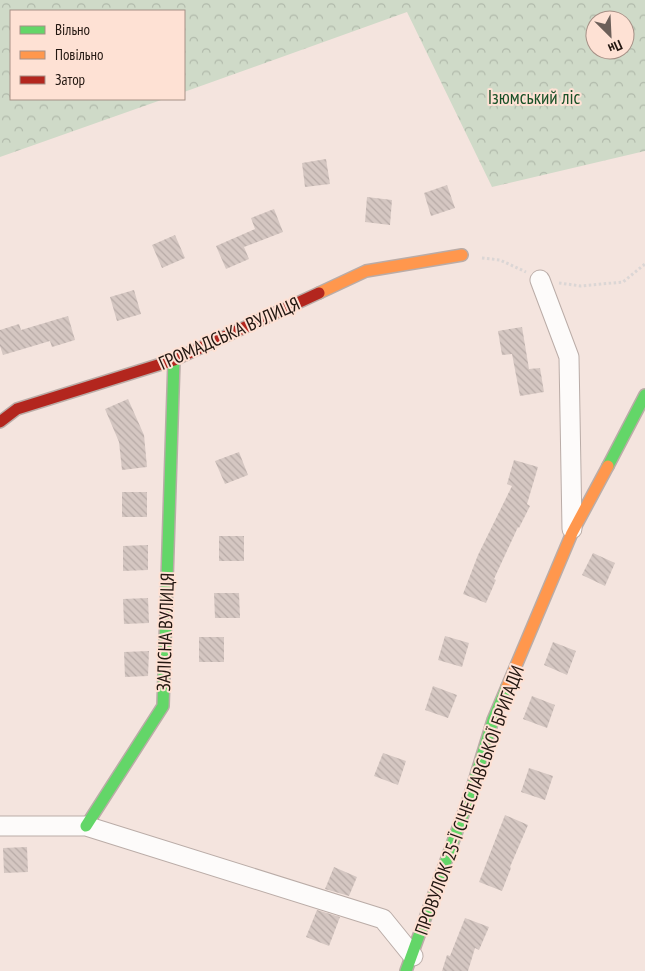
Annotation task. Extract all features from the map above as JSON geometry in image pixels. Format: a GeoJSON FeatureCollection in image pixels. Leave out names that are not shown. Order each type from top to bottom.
{"type":"FeatureCollection","features":[{"type":"Feature","properties":{"kind":"street","name":"ГРОМАДСЬКА ВУЛИЦЯ"},"geometry":{"type":"LineString","coordinates":[[0,422],[17,409],[174,360],[366,270],[462,255]]}},
{"type":"Feature","properties":{"kind":"street","name":"ПРОВУЛОК 25-Ї СІЧЕСЛАВСЬКОЇ БРИГАДИ"},"geometry":{"type":"LineString","coordinates":[[540,280],[569,357],[572,533]]}},
{"type":"Feature","properties":{"kind":"street","name":"ЗАЛІСНА ВУЛИЦЯ"},"geometry":{"type":"LineString","coordinates":[[86,826],[163,706],[174,360]]}},
{"type":"Feature","properties":{"kind":"street","name":"ПРОВУЛОК 25-Ї СІЧЕСЛАВСЬКОЇ БРИГАДИ"},"geometry":{"type":"LineString","coordinates":[[409,964],[469,798],[493,720],[572,533],[645,395]]}},
{"type":"Feature","properties":{"kind":"street"},"geometry":{"type":"LineString","coordinates":[[0,826],[86,826]]}},
{"type":"Feature","properties":{"kind":"street","name":"ПРОВУЛОК 25-Ї СІЧЕСЛАВСЬКОЇ БРИГАДИ"},"geometry":{"type":"LineString","coordinates":[[86,826],[383,920],[409,964]]}},
{"type":"Feature","properties":{"kind":"green space","name":"Ізюмський ліс"},"geometry":{"type":"Polygon","coordinates":[[[0,0],[645,0],[645,151],[492,187],[407,12],[185,92],[185,10],[10,10],[10,100],[161,100],[0,157],[0,0]]]}},
{"type":"Feature","properties":{"kind":"building"},"geometry":{"type":"Polygon","coordinates":[[[326,159],[330,184],[305,187],[302,163],[326,159]]]}},
{"type":"Feature","properties":{"kind":"building"},"geometry":{"type":"Polygon","coordinates":[[[447,185],[455,208],[431,216],[424,193],[447,185]]]}},
{"type":"Feature","properties":{"kind":"building"},"geometry":{"type":"Polygon","coordinates":[[[367,197],[392,200],[390,225],[365,222],[367,197]]]}},
{"type":"Feature","properties":{"kind":"building"},"geometry":{"type":"Polygon","coordinates":[[[274,209],[283,232],[244,247],[249,259],[226,269],[216,246],[255,229],[251,218],[274,209]]]}},
{"type":"Feature","properties":{"kind":"building"},"geometry":{"type":"Polygon","coordinates":[[[175,235],[185,258],[162,268],[152,245],[175,235]]]}},
{"type":"Feature","properties":{"kind":"building"},"geometry":{"type":"Polygon","coordinates":[[[134,290],[141,314],[117,321],[110,297],[134,290]]]}},
{"type":"Feature","properties":{"kind":"building"},"geometry":{"type":"Polygon","coordinates":[[[68,316],[75,340],[52,347],[50,341],[3,355],[0,346],[0,330],[19,324],[21,330],[68,316]]]}},
{"type":"Feature","properties":{"kind":"building"},"geometry":{"type":"Polygon","coordinates":[[[522,327],[529,369],[540,368],[544,392],[520,396],[512,354],[502,355],[498,331],[522,327]]]}},
{"type":"Feature","properties":{"kind":"building"},"geometry":{"type":"Polygon","coordinates":[[[128,399],[144,435],[147,467],[122,470],[119,442],[105,409],[128,399]]]}},
{"type":"Feature","properties":{"kind":"building"},"geometry":{"type":"Polygon","coordinates":[[[239,452],[248,475],[225,484],[215,461],[239,452]]]}},
{"type":"Feature","properties":{"kind":"building"},"geometry":{"type":"Polygon","coordinates":[[[514,460],[538,467],[527,504],[530,506],[494,579],[496,580],[486,603],[463,594],[478,555],[512,486],[507,484],[514,460]]]}},
{"type":"Feature","properties":{"kind":"building"},"geometry":{"type":"Polygon","coordinates":[[[122,492],[147,492],[147,517],[122,517],[122,492]]]}},
{"type":"Feature","properties":{"kind":"building"},"geometry":{"type":"Polygon","coordinates":[[[219,536],[244,536],[244,561],[219,561],[219,536]]]}},
{"type":"Feature","properties":{"kind":"building"},"geometry":{"type":"Polygon","coordinates":[[[148,545],[148,570],[123,571],[123,546],[148,545]]]}},
{"type":"Feature","properties":{"kind":"building"},"geometry":{"type":"Polygon","coordinates":[[[593,553],[615,563],[605,586],[582,575],[593,553]]]}},
{"type":"Feature","properties":{"kind":"building"},"geometry":{"type":"Polygon","coordinates":[[[214,593],[239,593],[240,618],[215,618],[214,593]]]}},
{"type":"Feature","properties":{"kind":"building"},"geometry":{"type":"Polygon","coordinates":[[[148,598],[149,623],[124,624],[123,599],[148,598]]]}},
{"type":"Feature","properties":{"kind":"building"},"geometry":{"type":"Polygon","coordinates":[[[445,636],[469,643],[462,667],[438,660],[445,636]]]}},
{"type":"Feature","properties":{"kind":"building"},"geometry":{"type":"Polygon","coordinates":[[[199,637],[224,637],[224,662],[199,662],[199,637]]]}},
{"type":"Feature","properties":{"kind":"building"},"geometry":{"type":"Polygon","coordinates":[[[553,642],[576,651],[567,675],[544,665],[553,642]]]}},
{"type":"Feature","properties":{"kind":"building"},"geometry":{"type":"Polygon","coordinates":[[[149,651],[148,676],[125,677],[124,652],[149,651]]]}},
{"type":"Feature","properties":{"kind":"building"},"geometry":{"type":"Polygon","coordinates":[[[433,686],[457,695],[448,718],[425,710],[433,686]]]}},
{"type":"Feature","properties":{"kind":"building"},"geometry":{"type":"Polygon","coordinates":[[[532,696],[555,705],[547,728],[523,719],[532,696]]]}},
{"type":"Feature","properties":{"kind":"building"},"geometry":{"type":"Polygon","coordinates":[[[383,753],[406,761],[398,785],[374,776],[383,753]]]}},
{"type":"Feature","properties":{"kind":"building"},"geometry":{"type":"Polygon","coordinates":[[[529,768],[553,776],[545,800],[521,792],[529,768]]]}},
{"type":"Feature","properties":{"kind":"building"},"geometry":{"type":"Polygon","coordinates":[[[505,815],[528,825],[502,891],[479,882],[505,815]]]}},
{"type":"Feature","properties":{"kind":"building"},"geometry":{"type":"Polygon","coordinates":[[[27,847],[28,872],[4,873],[3,848],[27,847]]]}},
{"type":"Feature","properties":{"kind":"building"},"geometry":{"type":"Polygon","coordinates":[[[334,867],[357,877],[349,896],[325,889],[334,867]]]}},
{"type":"Feature","properties":{"kind":"building"},"geometry":{"type":"Polygon","coordinates":[[[317,910],[340,917],[329,946],[306,937],[317,910]]]}},
{"type":"Feature","properties":{"kind":"building"},"geometry":{"type":"Polygon","coordinates":[[[465,918],[489,927],[479,950],[475,948],[468,971],[442,971],[447,955],[450,956],[465,918]]]}},
{"type":"Feature","properties":{"kind":"traffic: fast"},"geometry":{"type":"LineString","coordinates":[[86,826],[163,706],[174,360]]}},
{"type":"Feature","properties":{"kind":"traffic: fast"},"geometry":{"type":"LineString","coordinates":[[608,466],[645,395]]}},
{"type":"Feature","properties":{"kind":"traffic: fast"},"geometry":{"type":"LineString","coordinates":[[406,971],[469,798],[493,720],[507,687]]}},
{"type":"Feature","properties":{"kind":"traffic: slow"},"geometry":{"type":"LineString","coordinates":[[319,293],[366,271],[462,255]]}},
{"type":"Feature","properties":{"kind":"traffic: slow"},"geometry":{"type":"LineString","coordinates":[[507,687],[572,533],[608,466]]}},
{"type":"Feature","properties":{"kind":"traffic: jam"},"geometry":{"type":"LineString","coordinates":[[0,422],[17,409],[174,360],[319,293]]}}]}
